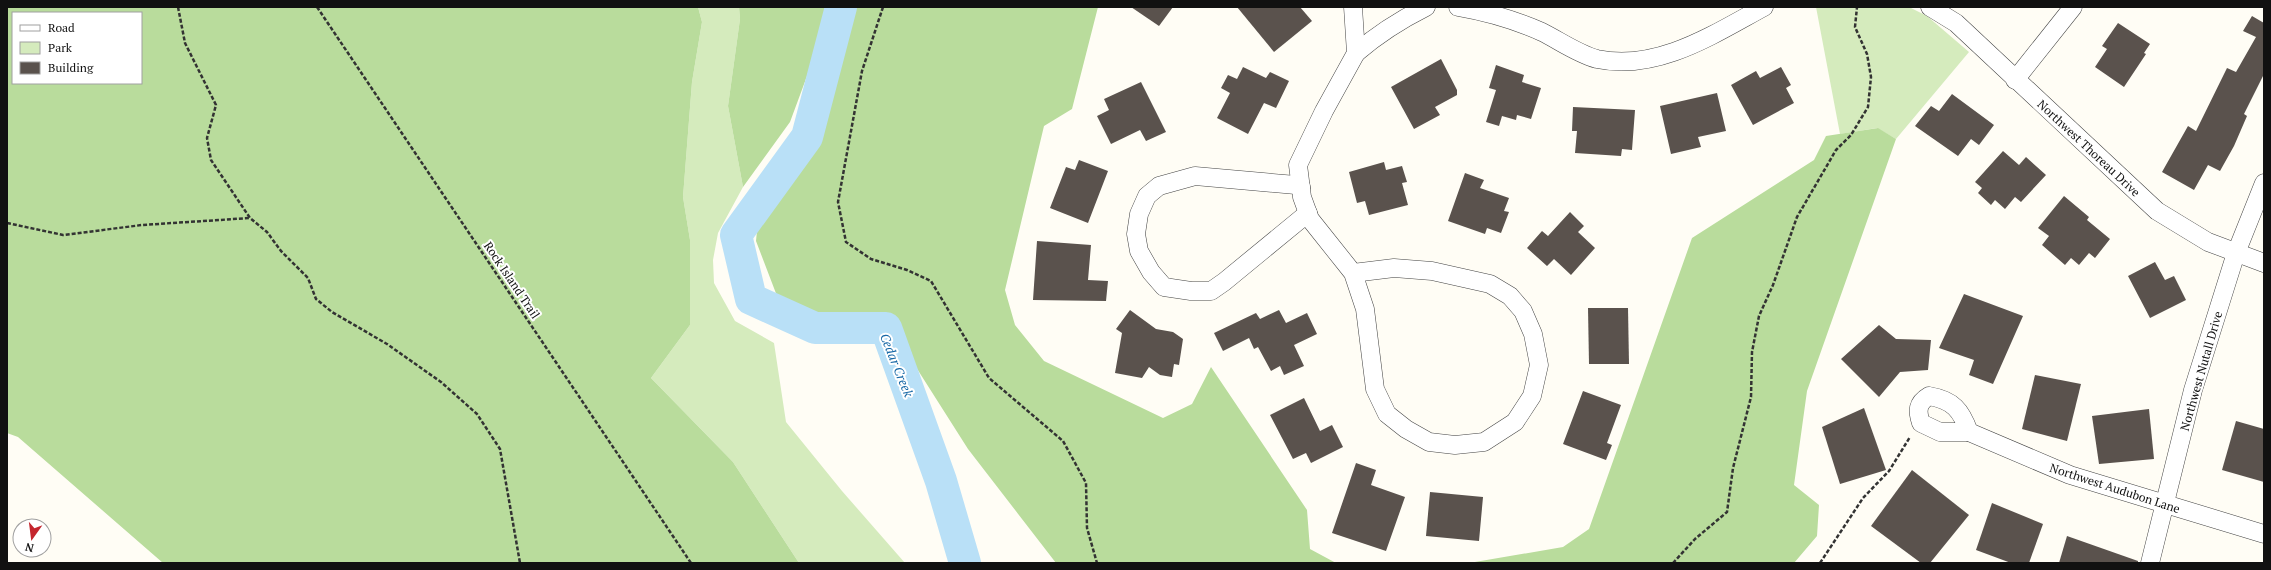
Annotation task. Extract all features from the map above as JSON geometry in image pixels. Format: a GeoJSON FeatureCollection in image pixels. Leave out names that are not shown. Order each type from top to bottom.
{"type":"FeatureCollection","features":[{"type":"Feature","properties":{"kind":"street"},"geometry":{"type":"LineString","coordinates":[[1353,7],[1356,53]]}},
{"type":"Feature","properties":{"kind":"street"},"geometry":{"type":"LineString","coordinates":[[1353,273],[1394,268],[1432,271],[1490,284],[1510,296],[1523,311],[1533,334],[1539,365],[1532,396],[1515,422],[1484,442],[1455,445],[1429,442],[1406,429],[1387,414],[1375,389],[1365,310],[1353,273],[1310,219],[1302,197],[1298,165],[1304,150],[1356,53],[1400,20],[1426,7]]}},
{"type":"Feature","properties":{"kind":"street"},"geometry":{"type":"LineString","coordinates":[[1458,7],[1514,20],[1597,58],[1625,61],[1656,57],[1685,49],[1764,7]]}},
{"type":"Feature","properties":{"kind":"street","name":"Northwest Thoreau Drive"},"geometry":{"type":"LineString","coordinates":[[1930,7],[1956,23],[2015,80],[2157,211],[2208,242],[2264,263]]}},
{"type":"Feature","properties":{"kind":"street"},"geometry":{"type":"LineString","coordinates":[[2015,80],[2073,7]]}},
{"type":"Feature","properties":{"kind":"street"},"geometry":{"type":"LineString","coordinates":[[1301,187],[1296,185],[1194,176],[1159,186],[1147,196],[1139,214],[1136,234],[1139,251],[1150,272],[1164,287],[1191,291],[1211,291],[1308,213]]}},
{"type":"Feature","properties":{"kind":"street","name":"Northwest Nutall Drive"},"geometry":{"type":"LineString","coordinates":[[2150,563],[2193,390],[2236,253],[2264,183]]}},
{"type":"Feature","properties":{"kind":"street"},"geometry":{"type":"LineString","coordinates":[[1929,396],[1942,398],[1954,405],[1964,419],[1970,432],[1940,432],[1921,423],[1917,411],[1921,401],[1929,396]]}},
{"type":"Feature","properties":{"kind":"street","name":"Northwest Audubon Lane"},"geometry":{"type":"LineString","coordinates":[[1970,432],[2070,475],[2164,505],[2264,534]]}},
{"type":"Feature","properties":{"kind":"path"},"geometry":{"type":"LineString","coordinates":[[178,7],[185,43],[216,105],[207,138],[211,160],[250,218],[267,232],[281,251],[308,278],[316,299],[332,312],[386,344],[440,382],[477,414],[500,449],[520,563]]}},
{"type":"Feature","properties":{"kind":"path","name":"Rock Island Trail"},"geometry":{"type":"LineString","coordinates":[[317,7],[690,563]]}},
{"type":"Feature","properties":{"kind":"path"},"geometry":{"type":"LineString","coordinates":[[883,7],[862,71],[838,202],[846,242],[870,259],[907,270],[931,281],[990,378],[1063,441],[1086,483],[1087,528],[1097,563]]}},
{"type":"Feature","properties":{"kind":"path"},"geometry":{"type":"LineString","coordinates":[[1673,563],[1695,540],[1728,512],[1733,468],[1751,397],[1752,352],[1759,316],[1773,285],[1797,217],[1836,150],[1851,135],[1868,106],[1871,77],[1866,54],[1855,27],[1857,7]]}},
{"type":"Feature","properties":{"kind":"path"},"geometry":{"type":"LineString","coordinates":[[7,223],[63,235],[142,225],[250,218]]}},
{"type":"Feature","properties":{"kind":"path"},"geometry":{"type":"LineString","coordinates":[[1820,563],[1863,498],[1889,472],[1921,423]]}},
{"type":"Feature","properties":{"kind":"green space"},"geometry":{"type":"Polygon","coordinates":[[[7,7],[698,7],[702,22],[692,82],[683,197],[690,240],[690,325],[651,378],[733,462],[799,563],[163,563],[18,437],[7,433],[7,7]]]}},
{"type":"Feature","properties":{"kind":"green space"},"geometry":{"type":"Polygon","coordinates":[[[698,7],[739,7],[740,19],[728,106],[743,187],[718,233],[713,260],[714,283],[735,321],[774,343],[786,422],[842,491],[905,563],[799,563],[733,462],[651,378],[690,325],[690,240],[683,197],[692,82],[702,22],[698,7]]]}},
{"type":"Feature","properties":{"kind":"green space"},"geometry":{"type":"Polygon","coordinates":[[[739,7],[826,7],[810,68],[790,122],[743,187],[728,106],[740,19],[739,7]]]}},
{"type":"Feature","properties":{"kind":"green space"},"geometry":{"type":"Polygon","coordinates":[[[851,7],[1098,7],[1072,109],[1044,126],[1005,290],[1015,325],[1044,361],[1163,418],[1192,404],[1211,367],[1307,510],[1310,549],[1336,563],[1056,563],[968,449],[907,353],[871,343],[803,315],[777,296],[756,241],[758,221],[813,143],[843,44],[851,7]]]}},
{"type":"Feature","properties":{"kind":"green space"},"geometry":{"type":"Polygon","coordinates":[[[1816,7],[1909,7],[1927,16],[1969,52],[1896,139],[1877,128],[1840,134],[1816,7]]]}},
{"type":"Feature","properties":{"kind":"green space"},"geometry":{"type":"Polygon","coordinates":[[[1878,128],[1896,139],[1807,391],[1794,485],[1819,505],[1817,536],[1794,563],[1469,563],[1563,547],[1589,529],[1692,238],[1814,160],[1826,136],[1878,128]]]}},
{"type":"Feature","properties":{"kind":"building"},"geometry":{"type":"Polygon","coordinates":[[[1131,7],[1173,7],[1159,26],[1131,7]]]}},
{"type":"Feature","properties":{"kind":"building"},"geometry":{"type":"Polygon","coordinates":[[[1237,7],[1300,7],[1312,21],[1274,52],[1237,7]]]}},
{"type":"Feature","properties":{"kind":"building"},"geometry":{"type":"Polygon","coordinates":[[[2252,16],[2264,23],[2264,74],[2244,114],[2247,116],[2234,146],[2220,171],[2208,165],[2194,190],[2162,172],[2188,126],[2196,131],[2227,68],[2236,72],[2256,37],[2243,31],[2252,16]]]}},
{"type":"Feature","properties":{"kind":"building"},"geometry":{"type":"Polygon","coordinates":[[[2118,23],[2150,44],[2144,53],[2146,54],[2124,87],[2095,67],[2107,49],[2102,46],[2118,23]]]}},
{"type":"Feature","properties":{"kind":"building"},"geometry":{"type":"Polygon","coordinates":[[[1441,59],[1457,90],[1457,95],[1435,107],[1440,115],[1414,129],[1391,87],[1441,59]]]}},
{"type":"Feature","properties":{"kind":"building"},"geometry":{"type":"Polygon","coordinates":[[[1496,65],[1524,75],[1522,82],[1541,88],[1531,119],[1517,115],[1516,120],[1502,116],[1499,126],[1486,122],[1496,90],[1489,88],[1496,65]]]}},
{"type":"Feature","properties":{"kind":"building"},"geometry":{"type":"Polygon","coordinates":[[[1243,67],[1266,78],[1270,72],[1289,81],[1276,108],[1264,103],[1248,134],[1217,118],[1230,93],[1221,88],[1228,75],[1237,79],[1243,67]]]}},
{"type":"Feature","properties":{"kind":"building"},"geometry":{"type":"Polygon","coordinates":[[[1781,67],[1791,85],[1786,88],[1794,103],[1753,125],[1731,85],[1756,71],[1760,78],[1781,67]]]}},
{"type":"Feature","properties":{"kind":"building"},"geometry":{"type":"Polygon","coordinates":[[[1141,82],[1166,132],[1146,141],[1140,130],[1111,144],[1097,116],[1109,110],[1104,99],[1141,82]]]}},
{"type":"Feature","properties":{"kind":"building"},"geometry":{"type":"Polygon","coordinates":[[[1717,93],[1726,131],[1698,137],[1701,147],[1671,154],[1660,106],[1717,93]]]}},
{"type":"Feature","properties":{"kind":"building"},"geometry":{"type":"Polygon","coordinates":[[[1952,94],[1994,125],[1979,145],[1971,139],[1958,156],[1915,126],[1931,106],[1939,111],[1952,94]]]}},
{"type":"Feature","properties":{"kind":"building"},"geometry":{"type":"Polygon","coordinates":[[[1573,107],[1635,110],[1632,150],[1622,149],[1621,156],[1575,153],[1577,131],[1572,131],[1573,107]]]}},
{"type":"Feature","properties":{"kind":"building"},"geometry":{"type":"Polygon","coordinates":[[[2003,151],[2019,165],[2026,157],[2046,175],[2021,202],[2015,197],[2005,209],[1995,200],[1991,205],[1978,193],[1982,188],[1975,182],[2003,151]]]}},
{"type":"Feature","properties":{"kind":"building"},"geometry":{"type":"Polygon","coordinates":[[[1079,160],[1108,171],[1088,223],[1050,208],[1066,167],[1075,170],[1079,160]]]}},
{"type":"Feature","properties":{"kind":"building"},"geometry":{"type":"Polygon","coordinates":[[[1384,162],[1386,170],[1402,166],[1407,182],[1402,183],[1408,205],[1369,215],[1365,201],[1357,203],[1349,172],[1384,162]]]}},
{"type":"Feature","properties":{"kind":"building"},"geometry":{"type":"Polygon","coordinates":[[[1465,173],[1484,180],[1480,188],[1509,198],[1504,211],[1509,212],[1501,233],[1487,228],[1485,234],[1448,221],[1465,173]]]}},
{"type":"Feature","properties":{"kind":"building"},"geometry":{"type":"Polygon","coordinates":[[[2064,196],[2089,217],[2087,220],[2110,239],[2095,258],[2089,253],[2079,265],[2071,258],[2065,265],[2042,245],[2049,236],[2038,228],[2064,196]]]}},
{"type":"Feature","properties":{"kind":"building"},"geometry":{"type":"Polygon","coordinates":[[[1570,212],[1584,226],[1578,232],[1595,248],[1571,275],[1554,259],[1547,266],[1527,248],[1542,231],[1548,236],[1570,212]]]}},
{"type":"Feature","properties":{"kind":"building"},"geometry":{"type":"Polygon","coordinates":[[[1037,241],[1091,245],[1088,280],[1108,281],[1106,301],[1033,300],[1037,241]]]}},
{"type":"Feature","properties":{"kind":"building"},"geometry":{"type":"Polygon","coordinates":[[[2155,262],[2165,280],[2174,276],[2186,300],[2150,318],[2128,276],[2155,262]]]}},
{"type":"Feature","properties":{"kind":"building"},"geometry":{"type":"Polygon","coordinates":[[[1964,294],[2023,316],[1993,384],[1969,375],[1974,360],[1939,348],[1964,294]]]}},
{"type":"Feature","properties":{"kind":"building"},"geometry":{"type":"Polygon","coordinates":[[[1588,308],[1628,308],[1629,364],[1589,364],[1588,308]]]}},
{"type":"Feature","properties":{"kind":"building"},"geometry":{"type":"Polygon","coordinates":[[[1130,310],[1156,329],[1173,332],[1183,339],[1179,365],[1174,364],[1172,377],[1160,375],[1149,367],[1142,378],[1115,373],[1122,333],[1116,329],[1130,310]]]}},
{"type":"Feature","properties":{"kind":"building"},"geometry":{"type":"Polygon","coordinates":[[[1279,310],[1286,323],[1307,313],[1317,334],[1294,345],[1304,366],[1284,375],[1280,366],[1271,371],[1258,347],[1254,349],[1249,338],[1223,351],[1214,333],[1256,313],[1260,319],[1279,310]]]}},
{"type":"Feature","properties":{"kind":"building"},"geometry":{"type":"Polygon","coordinates":[[[1879,325],[1896,339],[1931,340],[1928,370],[1900,372],[1879,397],[1841,359],[1879,325]]]}},
{"type":"Feature","properties":{"kind":"building"},"geometry":{"type":"Polygon","coordinates":[[[2035,375],[2081,384],[2067,441],[2022,429],[2035,375]]]}},
{"type":"Feature","properties":{"kind":"building"},"geometry":{"type":"Polygon","coordinates":[[[1583,391],[1621,405],[1607,443],[1612,445],[1606,460],[1563,444],[1583,391]]]}},
{"type":"Feature","properties":{"kind":"building"},"geometry":{"type":"Polygon","coordinates":[[[1304,398],[1320,431],[1332,425],[1343,447],[1311,463],[1306,453],[1293,459],[1270,415],[1304,398]]]}},
{"type":"Feature","properties":{"kind":"building"},"geometry":{"type":"Polygon","coordinates":[[[1864,408],[1886,470],[1840,484],[1822,427],[1864,408]]]}},
{"type":"Feature","properties":{"kind":"building"},"geometry":{"type":"Polygon","coordinates":[[[2149,409],[2154,459],[2099,464],[2092,416],[2149,409]]]}},
{"type":"Feature","properties":{"kind":"building"},"geometry":{"type":"Polygon","coordinates":[[[2236,421],[2264,429],[2264,482],[2222,470],[2236,421]]]}},
{"type":"Feature","properties":{"kind":"building"},"geometry":{"type":"Polygon","coordinates":[[[1356,463],[1376,470],[1371,485],[1405,497],[1386,551],[1332,533],[1356,463]]]}},
{"type":"Feature","properties":{"kind":"building"},"geometry":{"type":"Polygon","coordinates":[[[1912,470],[1969,515],[1930,563],[1921,563],[1871,526],[1912,470]]]}},
{"type":"Feature","properties":{"kind":"building"},"geometry":{"type":"Polygon","coordinates":[[[1430,492],[1483,497],[1479,541],[1426,536],[1430,492]]]}},
{"type":"Feature","properties":{"kind":"building"},"geometry":{"type":"Polygon","coordinates":[[[1992,503],[2043,524],[2029,563],[2011,563],[1976,550],[1992,503]]]}},
{"type":"Feature","properties":{"kind":"building"},"geometry":{"type":"Polygon","coordinates":[[[2067,536],[2138,561],[2138,563],[2059,563],[2067,536]]]}},
{"type":"Feature","properties":{"kind":"waterway","name":"Cedar Creek"},"geometry":{"type":"LineString","coordinates":[[841,7],[807,137],[736,235],[751,299],[815,328],[886,328],[941,481],[965,563]]}}]}
